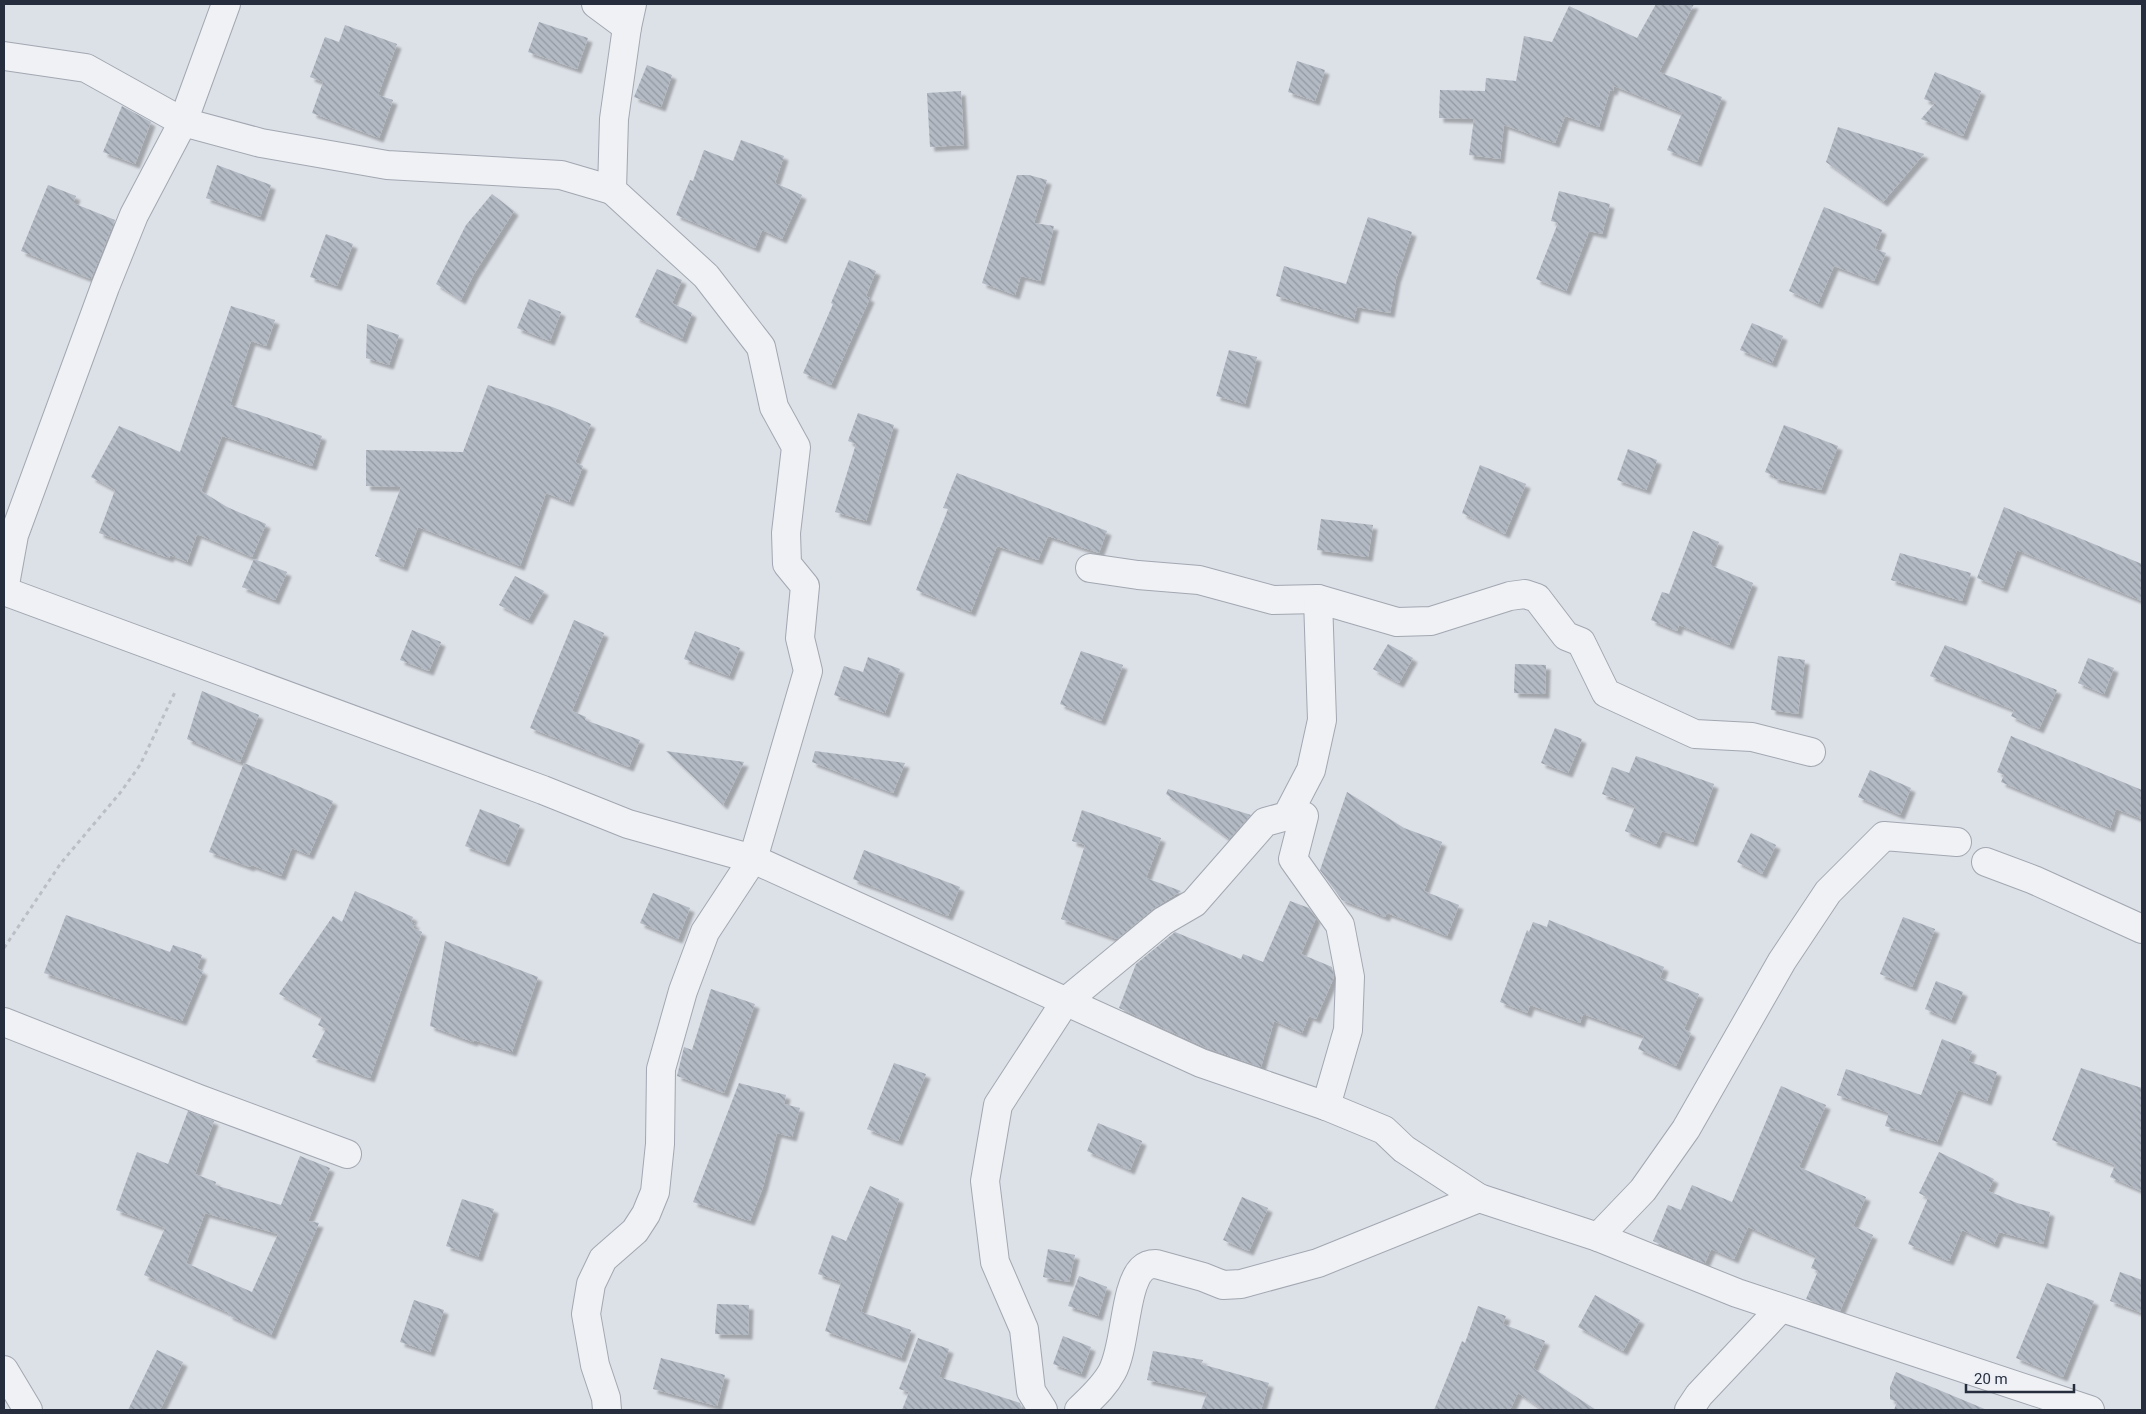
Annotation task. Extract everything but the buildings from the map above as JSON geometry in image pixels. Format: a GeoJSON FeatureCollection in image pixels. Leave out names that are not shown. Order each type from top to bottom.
{"type":"FeatureCollection","features":[{"type":"Feature","properties":{"kind":"street"},"geometry":{"type":"LineString","coordinates":[[226,4],[183,122],[134,215],[105,287],[14,535],[4,591],[543,790],[628,824],[753,859],[1201,1063],[1326,1106],[1384,1130],[1404,1148],[1479,1198],[1598,1237],[1737,1293],[1780,1308],[2090,1410]]}},
{"type":"Feature","properties":{"kind":"street"},"geometry":{"type":"LineString","coordinates":[[596,4],[629,15],[614,119],[612,190]]}},
{"type":"Feature","properties":{"kind":"street"},"geometry":{"type":"LineString","coordinates":[[4,56],[86,68],[183,122],[261,143],[387,165],[561,175],[612,190],[706,276],[761,346],[774,407],[796,446],[786,533],[787,564],[805,586],[800,638],[808,671],[753,859],[705,932],[684,991],[661,1069],[660,1144],[655,1192],[646,1214],[635,1231],[603,1260],[591,1284],[586,1314],[595,1365],[606,1398],[607,1410]]}},
{"type":"Feature","properties":{"kind":"street"},"geometry":{"type":"LineString","coordinates":[[1090,568],[1138,575],[1199,580],[1273,600],[1318,599],[1397,622],[1431,620],[1510,596],[1525,594],[1537,598],[1566,636],[1581,642],[1606,693],[1695,734],[1752,737],[1811,752]]}},
{"type":"Feature","properties":{"kind":"street"},"geometry":{"type":"LineString","coordinates":[[1043,1410],[1031,1391],[1024,1329],[995,1262],[985,1181],[998,1105],[1065,1002],[1163,921],[1194,903],[1265,822],[1287,816],[1311,770],[1322,720],[1318,599]]}},
{"type":"Feature","properties":{"kind":"street"},"geometry":{"type":"LineString","coordinates":[[1304,816],[1293,859],[1340,925],[1350,977],[1348,1030],[1326,1106]]}},
{"type":"Feature","properties":{"kind":"street"},"geometry":{"type":"LineString","coordinates":[[1598,1237],[1643,1190],[1686,1130],[1782,961],[1828,892],[1884,836],[1958,842]]}},
{"type":"Feature","properties":{"kind":"street"},"geometry":{"type":"LineString","coordinates":[[1986,862],[2034,880],[2142,929]]}},
{"type":"Feature","properties":{"kind":"street"},"geometry":{"type":"LineString","coordinates":[[4,1022],[199,1099],[347,1154]]}},
{"type":"Feature","properties":{"kind":"street"},"geometry":{"type":"LineString","coordinates":[[1079,1410],[1102,1387],[1113,1371],[1134,1282],[1142,1268],[1150,1264],[1156,1264],[1203,1277],[1223,1285],[1241,1284],[1318,1263],[1479,1198]]}},
{"type":"Feature","properties":{"kind":"street"},"geometry":{"type":"LineString","coordinates":[[1689,1410],[1699,1395],[1780,1308]]}},
{"type":"Feature","properties":{"kind":"street"},"geometry":{"type":"LineString","coordinates":[[4,1370],[28,1410]]}},
{"type":"Feature","properties":{"kind":"path"},"geometry":{"type":"LineString","coordinates":[[4,948],[61,864],[120,793],[140,765],[190,660]]}}]}
